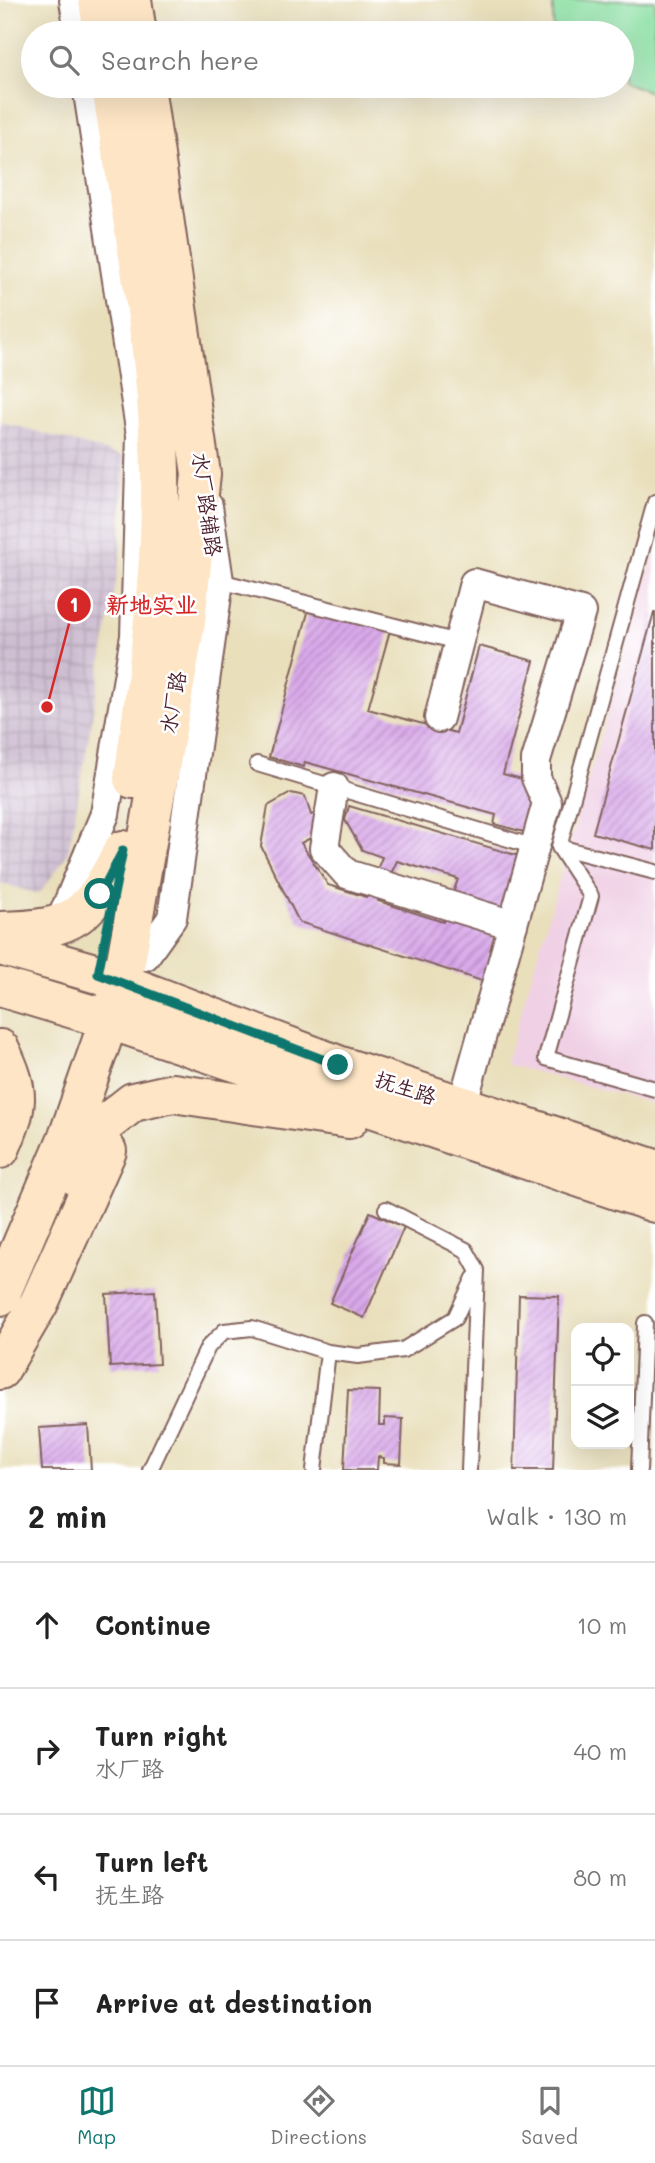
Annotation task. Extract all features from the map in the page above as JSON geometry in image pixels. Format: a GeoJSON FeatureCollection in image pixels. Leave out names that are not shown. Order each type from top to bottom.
{"type":"FeatureCollection","features":[{"type":"Feature","properties":{"kind":"street"},"geometry":{"type":"LineString","coordinates":[[74,0],[77,21]]}},
{"type":"Feature","properties":{"kind":"street"},"geometry":{"type":"LineString","coordinates":[[98,0],[101,21]]}},
{"type":"Feature","properties":{"kind":"street"},"geometry":{"type":"LineString","coordinates":[[133,0],[136,21]]}},
{"type":"Feature","properties":{"kind":"street"},"geometry":{"type":"LineString","coordinates":[[59,925],[105,814],[135,623],[141,435],[89,98]]}},
{"type":"Feature","properties":{"kind":"street","name":"水厂路"},"geometry":{"type":"LineString","coordinates":[[113,98],[148,336],[160,471],[154,626],[123,850],[124,960]]}},
{"type":"Feature","properties":{"kind":"street","name":"水厂路"},"geometry":{"type":"LineString","coordinates":[[0,1233],[46,1125],[124,960],[186,622],[205,578],[201,474],[147,98]]}},
{"type":"Feature","properties":{"kind":"street"},"geometry":{"type":"LineString","coordinates":[[0,1323],[30,1277],[86,1147],[105,1124],[133,1102],[173,1093],[454,1120],[513,925],[547,847],[548,803],[536,778],[536,760],[581,612],[474,583],[439,718]]}},
{"type":"Feature","properties":{"kind":"street"},"geometry":{"type":"LineString","coordinates":[[334,787],[324,848],[347,874],[513,925]]}},
{"type":"Feature","properties":{"kind":"street"},"geometry":{"type":"LineString","coordinates":[[0,932],[59,925],[86,910],[100,894],[123,850]]}},
{"type":"Feature","properties":{"kind":"street","name":"抚生路"},"geometry":{"type":"LineString","coordinates":[[0,946],[124,960],[162,998],[338,1065],[454,1120],[655,1203]]}},
{"type":"Feature","properties":{"kind":"street","name":"抚生路"},"geometry":{"type":"LineString","coordinates":[[0,987],[454,1120],[655,1169]]}},
{"type":"Feature","properties":{"kind":"street","name":"水厂路"},"geometry":{"type":"LineString","coordinates":[[0,1296],[69,1134],[98,1016]]}},
{"type":"Feature","properties":{"kind":"street"},"geometry":{"type":"LineString","coordinates":[[0,1049],[11,1073],[17,1102],[0,1149]]}},
{"type":"Feature","properties":{"kind":"street"},"geometry":{"type":"LineString","coordinates":[[0,1370],[39,1303],[114,1137],[173,1093]]}},
{"type":"Feature","properties":{"kind":"lane"},"geometry":{"type":"LineString","coordinates":[[547,847],[655,502]]}},
{"type":"Feature","properties":{"kind":"lane"},"geometry":{"type":"LineString","coordinates":[[205,578],[458,642]]}},
{"type":"Feature","properties":{"kind":"lane"},"geometry":{"type":"LineString","coordinates":[[257,764],[547,847],[655,873]]}},
{"type":"Feature","properties":{"kind":"lane"},"geometry":{"type":"LineString","coordinates":[[547,847],[591,896],[546,1058],[655,1089]]}},
{"type":"Feature","properties":{"kind":"lane"},"geometry":{"type":"LineString","coordinates":[[387,1209],[466,1250],[477,1270],[469,1470]]}},
{"type":"Feature","properties":{"kind":"lane"},"geometry":{"type":"LineString","coordinates":[[150,1470],[208,1347],[224,1331],[252,1328],[328,1352],[358,1356],[404,1350],[455,1318],[477,1270]]}},
{"type":"Feature","properties":{"kind":"lane"},"geometry":{"type":"LineString","coordinates":[[639,1470],[645,1323]]}},
{"type":"Feature","properties":{"kind":"lane"},"geometry":{"type":"LineString","coordinates":[[314,1470],[328,1352]]}},
{"type":"Feature","properties":{"kind":"shaded area"},"geometry":{"type":"Polygon","coordinates":[[[0,421],[125,457],[120,559],[68,854],[39,894],[0,883],[0,421]]]}},
{"type":"Feature","properties":{"kind":"shaded area"},"geometry":{"type":"Polygon","coordinates":[[[655,549],[655,1104],[506,1064],[655,549]]]}},
{"type":"Feature","properties":{"kind":"green space"},"geometry":{"type":"Polygon","coordinates":[[[553,0],[655,0],[655,94],[634,86],[634,21],[553,21],[553,0]]]}},
{"type":"Feature","properties":{"kind":"building"},"geometry":{"type":"Polygon","coordinates":[[[310,605],[391,627],[368,709],[456,733],[479,646],[534,661],[503,774],[537,783],[524,832],[494,824],[496,815],[305,762],[304,767],[269,757],[310,605]]]}},
{"type":"Feature","properties":{"kind":"building"},"geometry":{"type":"Polygon","coordinates":[[[655,612],[655,850],[593,833],[655,612]]]}},
{"type":"Feature","properties":{"kind":"building"},"geometry":{"type":"Polygon","coordinates":[[[291,793],[305,796],[311,815],[332,807],[345,820],[349,806],[519,856],[482,981],[299,922],[261,846],[268,806],[291,793]],[[345,820],[301,843],[328,885],[366,897],[382,857],[362,850],[345,820]],[[397,861],[378,901],[443,922],[458,879],[397,861]]]}},
{"type":"Feature","properties":{"kind":"building"},"geometry":{"type":"Polygon","coordinates":[[[370,1212],[404,1227],[364,1318],[330,1303],[370,1212]]]}},
{"type":"Feature","properties":{"kind":"building"},"geometry":{"type":"Polygon","coordinates":[[[155,1291],[159,1364],[110,1367],[106,1294],[155,1291]]]}},
{"type":"Feature","properties":{"kind":"building"},"geometry":{"type":"Polygon","coordinates":[[[519,1295],[559,1296],[553,1470],[514,1470],[519,1295]]]}},
{"type":"Feature","properties":{"kind":"building"},"geometry":{"type":"Polygon","coordinates":[[[348,1390],[380,1391],[379,1425],[385,1425],[385,1418],[403,1419],[401,1464],[384,1463],[384,1458],[378,1457],[377,1470],[344,1470],[348,1390]]]}},
{"type":"Feature","properties":{"kind":"building"},"geometry":{"type":"Polygon","coordinates":[[[88,1425],[91,1470],[42,1470],[39,1428],[88,1425]]]}},
{"type":"Feature","properties":{"kind":"place","name":"新地实业"},"geometry":{"type":"Point","coordinates":[47,707]}},
{"type":"Feature","properties":{"kind":"route"},"geometry":{"type":"LineString","coordinates":[[100,894],[123,850],[98,974],[338,1065]]}}]}
